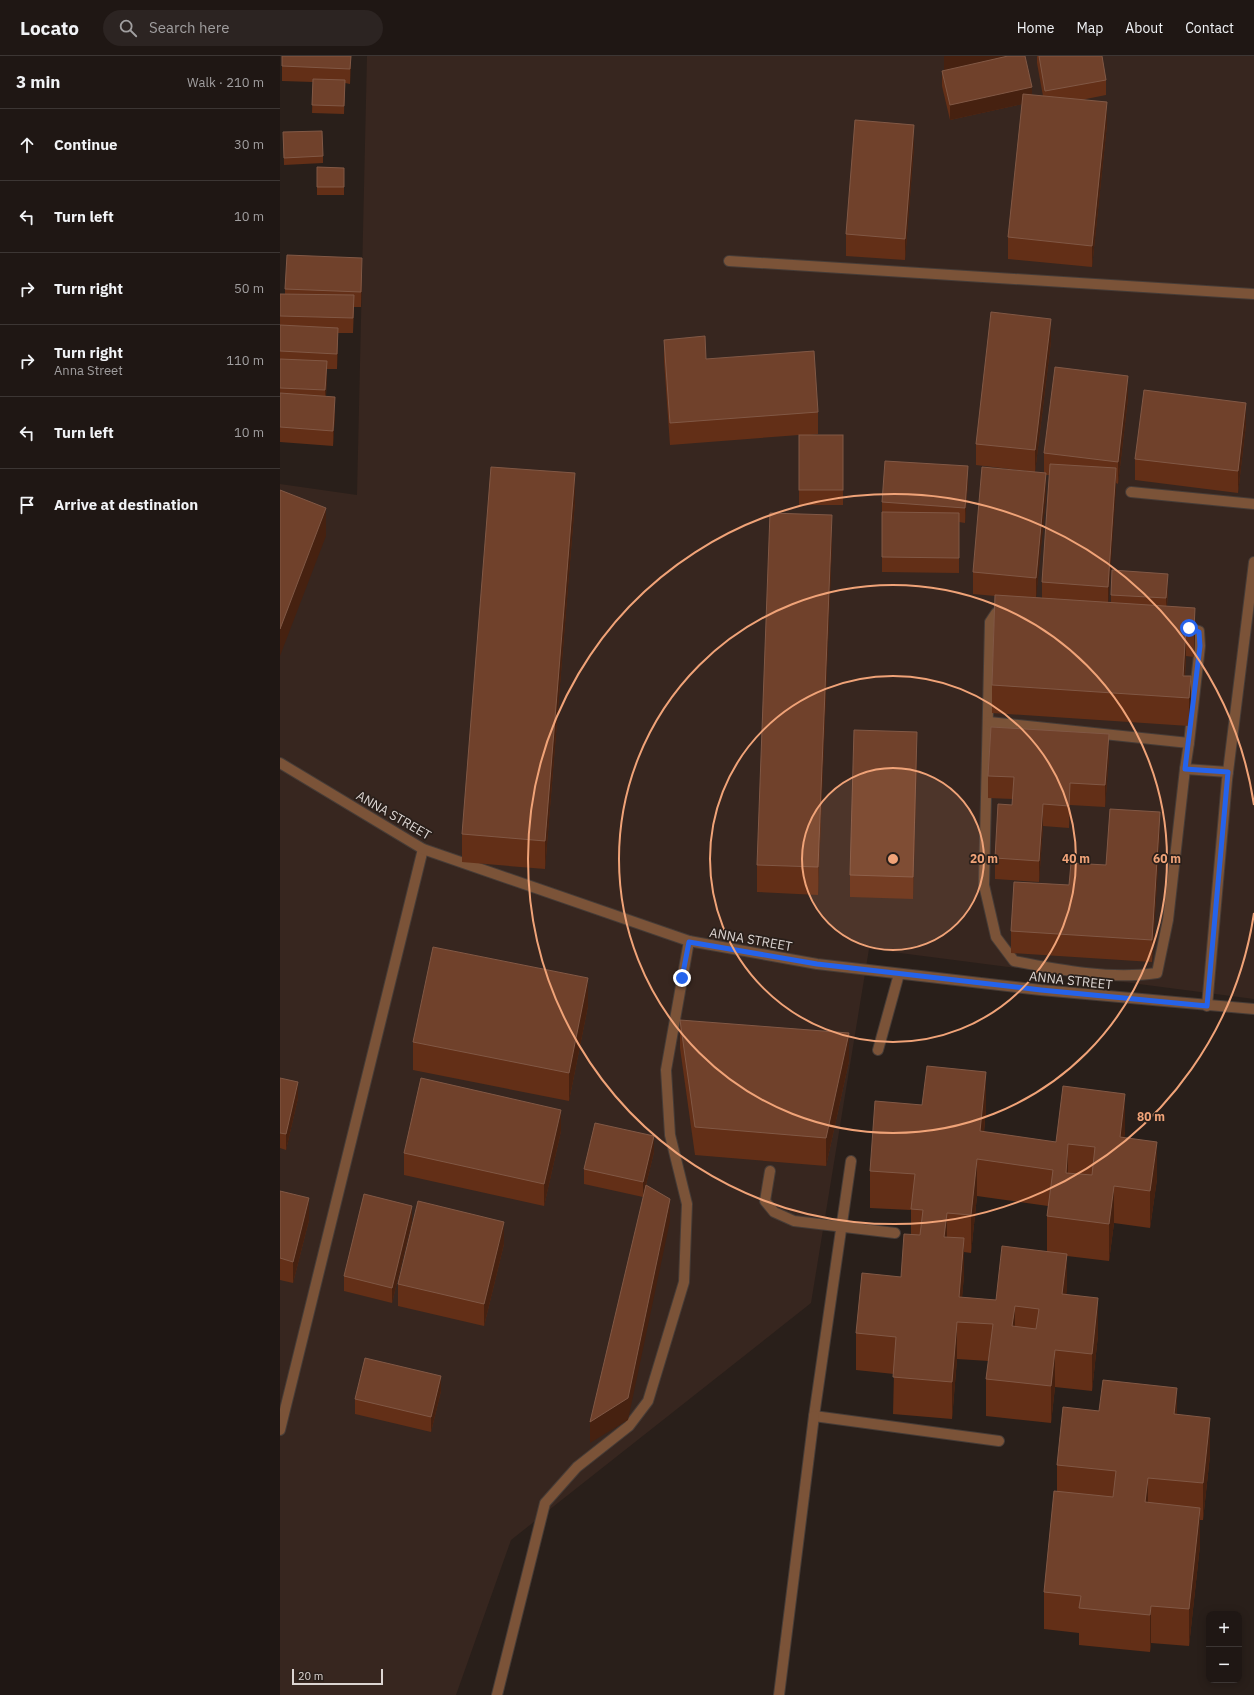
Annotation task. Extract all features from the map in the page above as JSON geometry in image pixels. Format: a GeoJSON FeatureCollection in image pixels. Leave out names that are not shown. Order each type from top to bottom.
{"type":"FeatureCollection","features":[{"type":"Feature","properties":{"kind":"street"},"geometry":{"type":"LineString","coordinates":[[728,261],[1254,294]]}},
{"type":"Feature","properties":{"kind":"street"},"geometry":{"type":"LineString","coordinates":[[1131,492],[1254,504]]}},
{"type":"Feature","properties":{"kind":"street"},"geometry":{"type":"LineString","coordinates":[[1207,1006],[1228,772],[1254,562]]}},
{"type":"Feature","properties":{"kind":"street"},"geometry":{"type":"LineString","coordinates":[[1017,611],[1009,610],[996,613],[990,622],[989,722],[984,885],[996,937],[1014,961],[1057,970],[1136,976],[1157,973],[1168,920],[1200,646],[1199,632],[1189,628],[1174,626]]}},
{"type":"Feature","properties":{"kind":"street"},"geometry":{"type":"LineString","coordinates":[[989,722],[1189,743]]}},
{"type":"Feature","properties":{"kind":"street","name":"ANNA STREET"},"geometry":{"type":"LineString","coordinates":[[280,763],[423,849],[689,942],[817,964],[899,974],[1041,990],[1254,1009]]}},
{"type":"Feature","properties":{"kind":"street"},"geometry":{"type":"LineString","coordinates":[[1185,769],[1228,772]]}},
{"type":"Feature","properties":{"kind":"street"},"geometry":{"type":"LineString","coordinates":[[280,1430],[423,849]]}},
{"type":"Feature","properties":{"kind":"street"},"geometry":{"type":"LineString","coordinates":[[497,1695],[545,1503],[577,1467],[629,1426],[648,1402],[684,1282],[687,1204],[670,1135],[666,1070],[689,942]]}},
{"type":"Feature","properties":{"kind":"street"},"geometry":{"type":"LineString","coordinates":[[878,1050],[899,974]]}},
{"type":"Feature","properties":{"kind":"street"},"geometry":{"type":"LineString","coordinates":[[779,1695],[814,1416],[851,1161]]}},
{"type":"Feature","properties":{"kind":"street"},"geometry":{"type":"LineString","coordinates":[[770,1171],[765,1201],[774,1212],[794,1221],[895,1233]]}},
{"type":"Feature","properties":{"kind":"street"},"geometry":{"type":"LineString","coordinates":[[814,1416],[999,1441]]}},
{"type":"Feature","properties":{"kind":"shaded area"},"geometry":{"type":"Polygon","coordinates":[[[367,56],[1254,56],[1254,999],[869,949],[811,1303],[511,1540],[456,1695],[280,1695],[280,484],[357,495],[367,56]]]}},
{"type":"Feature","properties":{"kind":"building"},"geometry":{"type":"Polygon","coordinates":[[[282,56],[351,56],[350,69],[282,66],[282,56]]]}},
{"type":"Feature","properties":{"kind":"building"},"geometry":{"type":"Polygon","coordinates":[[[1008,56],[1025,56],[1032,87],[950,105],[942,71],[1008,56]]]}},
{"type":"Feature","properties":{"kind":"building"},"geometry":{"type":"Polygon","coordinates":[[[1039,56],[1102,56],[1106,80],[1045,91],[1039,56]]]}},
{"type":"Feature","properties":{"kind":"building"},"geometry":{"type":"Polygon","coordinates":[[[313,79],[345,80],[344,106],[312,105],[313,79]]]}},
{"type":"Feature","properties":{"kind":"building"},"geometry":{"type":"Polygon","coordinates":[[[1023,94],[1107,102],[1092,246],[1008,237],[1023,94]]]}},
{"type":"Feature","properties":{"kind":"building"},"geometry":{"type":"Polygon","coordinates":[[[855,120],[914,125],[905,239],[846,234],[855,120]]]}},
{"type":"Feature","properties":{"kind":"building"},"geometry":{"type":"Polygon","coordinates":[[[322,131],[323,156],[284,158],[283,132],[322,131]]]}},
{"type":"Feature","properties":{"kind":"building"},"geometry":{"type":"Polygon","coordinates":[[[317,167],[344,168],[344,187],[317,187],[317,167]]]}},
{"type":"Feature","properties":{"kind":"building"},"geometry":{"type":"Polygon","coordinates":[[[287,255],[362,258],[361,292],[285,289],[287,255]]]}},
{"type":"Feature","properties":{"kind":"building"},"geometry":{"type":"Polygon","coordinates":[[[280,294],[354,295],[353,318],[280,316],[280,294]]]}},
{"type":"Feature","properties":{"kind":"building"},"geometry":{"type":"Polygon","coordinates":[[[991,312],[1051,319],[1035,450],[976,444],[991,312]]]}},
{"type":"Feature","properties":{"kind":"building"},"geometry":{"type":"Polygon","coordinates":[[[280,325],[338,328],[337,354],[280,351],[280,325]]]}},
{"type":"Feature","properties":{"kind":"building"},"geometry":{"type":"Polygon","coordinates":[[[705,336],[706,359],[814,351],[818,412],[670,423],[664,340],[705,336]]]}},
{"type":"Feature","properties":{"kind":"building"},"geometry":{"type":"Polygon","coordinates":[[[280,359],[327,361],[325,390],[280,388],[280,359]]]}},
{"type":"Feature","properties":{"kind":"building"},"geometry":{"type":"Polygon","coordinates":[[[1055,367],[1128,376],[1118,462],[1044,453],[1055,367]]]}},
{"type":"Feature","properties":{"kind":"building"},"geometry":{"type":"Polygon","coordinates":[[[1144,390],[1246,403],[1238,471],[1135,459],[1144,390]]]}},
{"type":"Feature","properties":{"kind":"building"},"geometry":{"type":"Polygon","coordinates":[[[280,393],[335,397],[333,431],[280,427],[280,393]]]}},
{"type":"Feature","properties":{"kind":"building"},"geometry":{"type":"Polygon","coordinates":[[[799,435],[843,435],[843,490],[799,490],[799,435]]]}},
{"type":"Feature","properties":{"kind":"building"},"geometry":{"type":"Polygon","coordinates":[[[885,461],[968,466],[965,508],[882,502],[885,461]]]}},
{"type":"Feature","properties":{"kind":"building"},"geometry":{"type":"Polygon","coordinates":[[[1050,464],[1116,468],[1108,587],[1042,582],[1050,464]]]}},
{"type":"Feature","properties":{"kind":"building"},"geometry":{"type":"Polygon","coordinates":[[[491,467],[575,473],[545,841],[462,834],[491,467]]]}},
{"type":"Feature","properties":{"kind":"building"},"geometry":{"type":"Polygon","coordinates":[[[982,467],[1046,473],[1036,578],[973,572],[982,467]]]}},
{"type":"Feature","properties":{"kind":"building"},"geometry":{"type":"Polygon","coordinates":[[[280,490],[326,508],[280,629],[280,490]]]}},
{"type":"Feature","properties":{"kind":"building"},"geometry":{"type":"Polygon","coordinates":[[[882,512],[959,513],[959,558],[882,557],[882,512]]]}},
{"type":"Feature","properties":{"kind":"building"},"geometry":{"type":"Polygon","coordinates":[[[770,513],[832,515],[818,867],[757,865],[770,513]]]}},
{"type":"Feature","properties":{"kind":"building"},"geometry":{"type":"Polygon","coordinates":[[[1112,570],[1168,574],[1166,598],[1111,595],[1112,570]]]}},
{"type":"Feature","properties":{"kind":"building"},"geometry":{"type":"Polygon","coordinates":[[[995,595],[1195,608],[1194,629],[1186,628],[1183,676],[1191,676],[1189,698],[992,685],[995,595]]]}},
{"type":"Feature","properties":{"kind":"building"},"geometry":{"type":"Polygon","coordinates":[[[991,727],[1109,734],[1105,785],[1070,783],[1069,806],[1043,804],[1039,861],[995,858],[998,804],[1012,805],[1014,777],[988,776],[991,727]]]}},
{"type":"Feature","properties":{"kind":"building"},"geometry":{"type":"Polygon","coordinates":[[[854,730],[917,732],[913,877],[850,875],[854,730]]]}},
{"type":"Feature","properties":{"kind":"building"},"geometry":{"type":"Polygon","coordinates":[[[1110,809],[1160,812],[1152,940],[1011,931],[1014,882],[1069,885],[1071,863],[1106,865],[1110,809]]]}},
{"type":"Feature","properties":{"kind":"building"},"geometry":{"type":"Polygon","coordinates":[[[433,947],[588,978],[569,1073],[413,1042],[433,947]]]}},
{"type":"Feature","properties":{"kind":"building"},"geometry":{"type":"Polygon","coordinates":[[[680,1020],[849,1033],[826,1138],[695,1127],[680,1020]]]}},
{"type":"Feature","properties":{"kind":"building"},"geometry":{"type":"Polygon","coordinates":[[[927,1066],[986,1072],[980,1131],[1056,1142],[1063,1086],[1125,1094],[1120,1137],[1157,1142],[1150,1191],[1114,1186],[1109,1224],[1047,1216],[1053,1170],[977,1159],[971,1215],[947,1213],[944,1237],[964,1238],[959,1297],[996,1300],[1002,1246],[1067,1254],[1062,1294],[1098,1298],[1092,1354],[1055,1350],[1051,1386],[986,1379],[993,1324],[957,1322],[952,1382],[893,1377],[896,1337],[856,1333],[862,1273],[901,1277],[904,1234],[920,1235],[923,1210],[911,1209],[915,1174],[870,1171],[875,1101],[922,1105],[927,1066]],[[1068,1144],[1066,1173],[1092,1175],[1095,1147],[1068,1144]],[[1015,1306],[1012,1326],[1036,1329],[1039,1309],[1015,1306]]]}},
{"type":"Feature","properties":{"kind":"building"},"geometry":{"type":"Polygon","coordinates":[[[280,1078],[298,1082],[286,1134],[280,1133],[280,1078]]]}},
{"type":"Feature","properties":{"kind":"building"},"geometry":{"type":"Polygon","coordinates":[[[421,1078],[561,1110],[544,1184],[404,1153],[421,1078]]]}},
{"type":"Feature","properties":{"kind":"building"},"geometry":{"type":"Polygon","coordinates":[[[595,1123],[654,1136],[643,1182],[584,1169],[595,1123]]]}},
{"type":"Feature","properties":{"kind":"building"},"geometry":{"type":"Polygon","coordinates":[[[646,1185],[670,1199],[628,1398],[590,1422],[646,1185]]]}},
{"type":"Feature","properties":{"kind":"building"},"geometry":{"type":"Polygon","coordinates":[[[280,1191],[309,1198],[293,1262],[280,1258],[280,1191]]]}},
{"type":"Feature","properties":{"kind":"building"},"geometry":{"type":"Polygon","coordinates":[[[364,1194],[412,1206],[392,1288],[344,1276],[364,1194]]]}},
{"type":"Feature","properties":{"kind":"building"},"geometry":{"type":"Polygon","coordinates":[[[418,1201],[504,1222],[484,1304],[398,1284],[418,1201]]]}},
{"type":"Feature","properties":{"kind":"building"},"geometry":{"type":"Polygon","coordinates":[[[365,1358],[441,1376],[431,1417],[355,1399],[365,1358]]]}},
{"type":"Feature","properties":{"kind":"building"},"geometry":{"type":"Polygon","coordinates":[[[1103,1380],[1177,1388],[1174,1414],[1210,1418],[1203,1483],[1148,1478],[1145,1502],[1200,1508],[1189,1609],[1151,1606],[1150,1615],[1079,1608],[1081,1596],[1044,1592],[1054,1491],[1113,1497],[1116,1471],[1057,1465],[1063,1407],[1099,1411],[1103,1380]]]}},
{"type":"Feature","properties":{"kind":"route"},"geometry":{"type":"LineString","coordinates":[[682,978],[689,942],[817,964],[1041,990],[1207,1006],[1228,772],[1185,769],[1200,646],[1199,632],[1189,628]]}}]}
